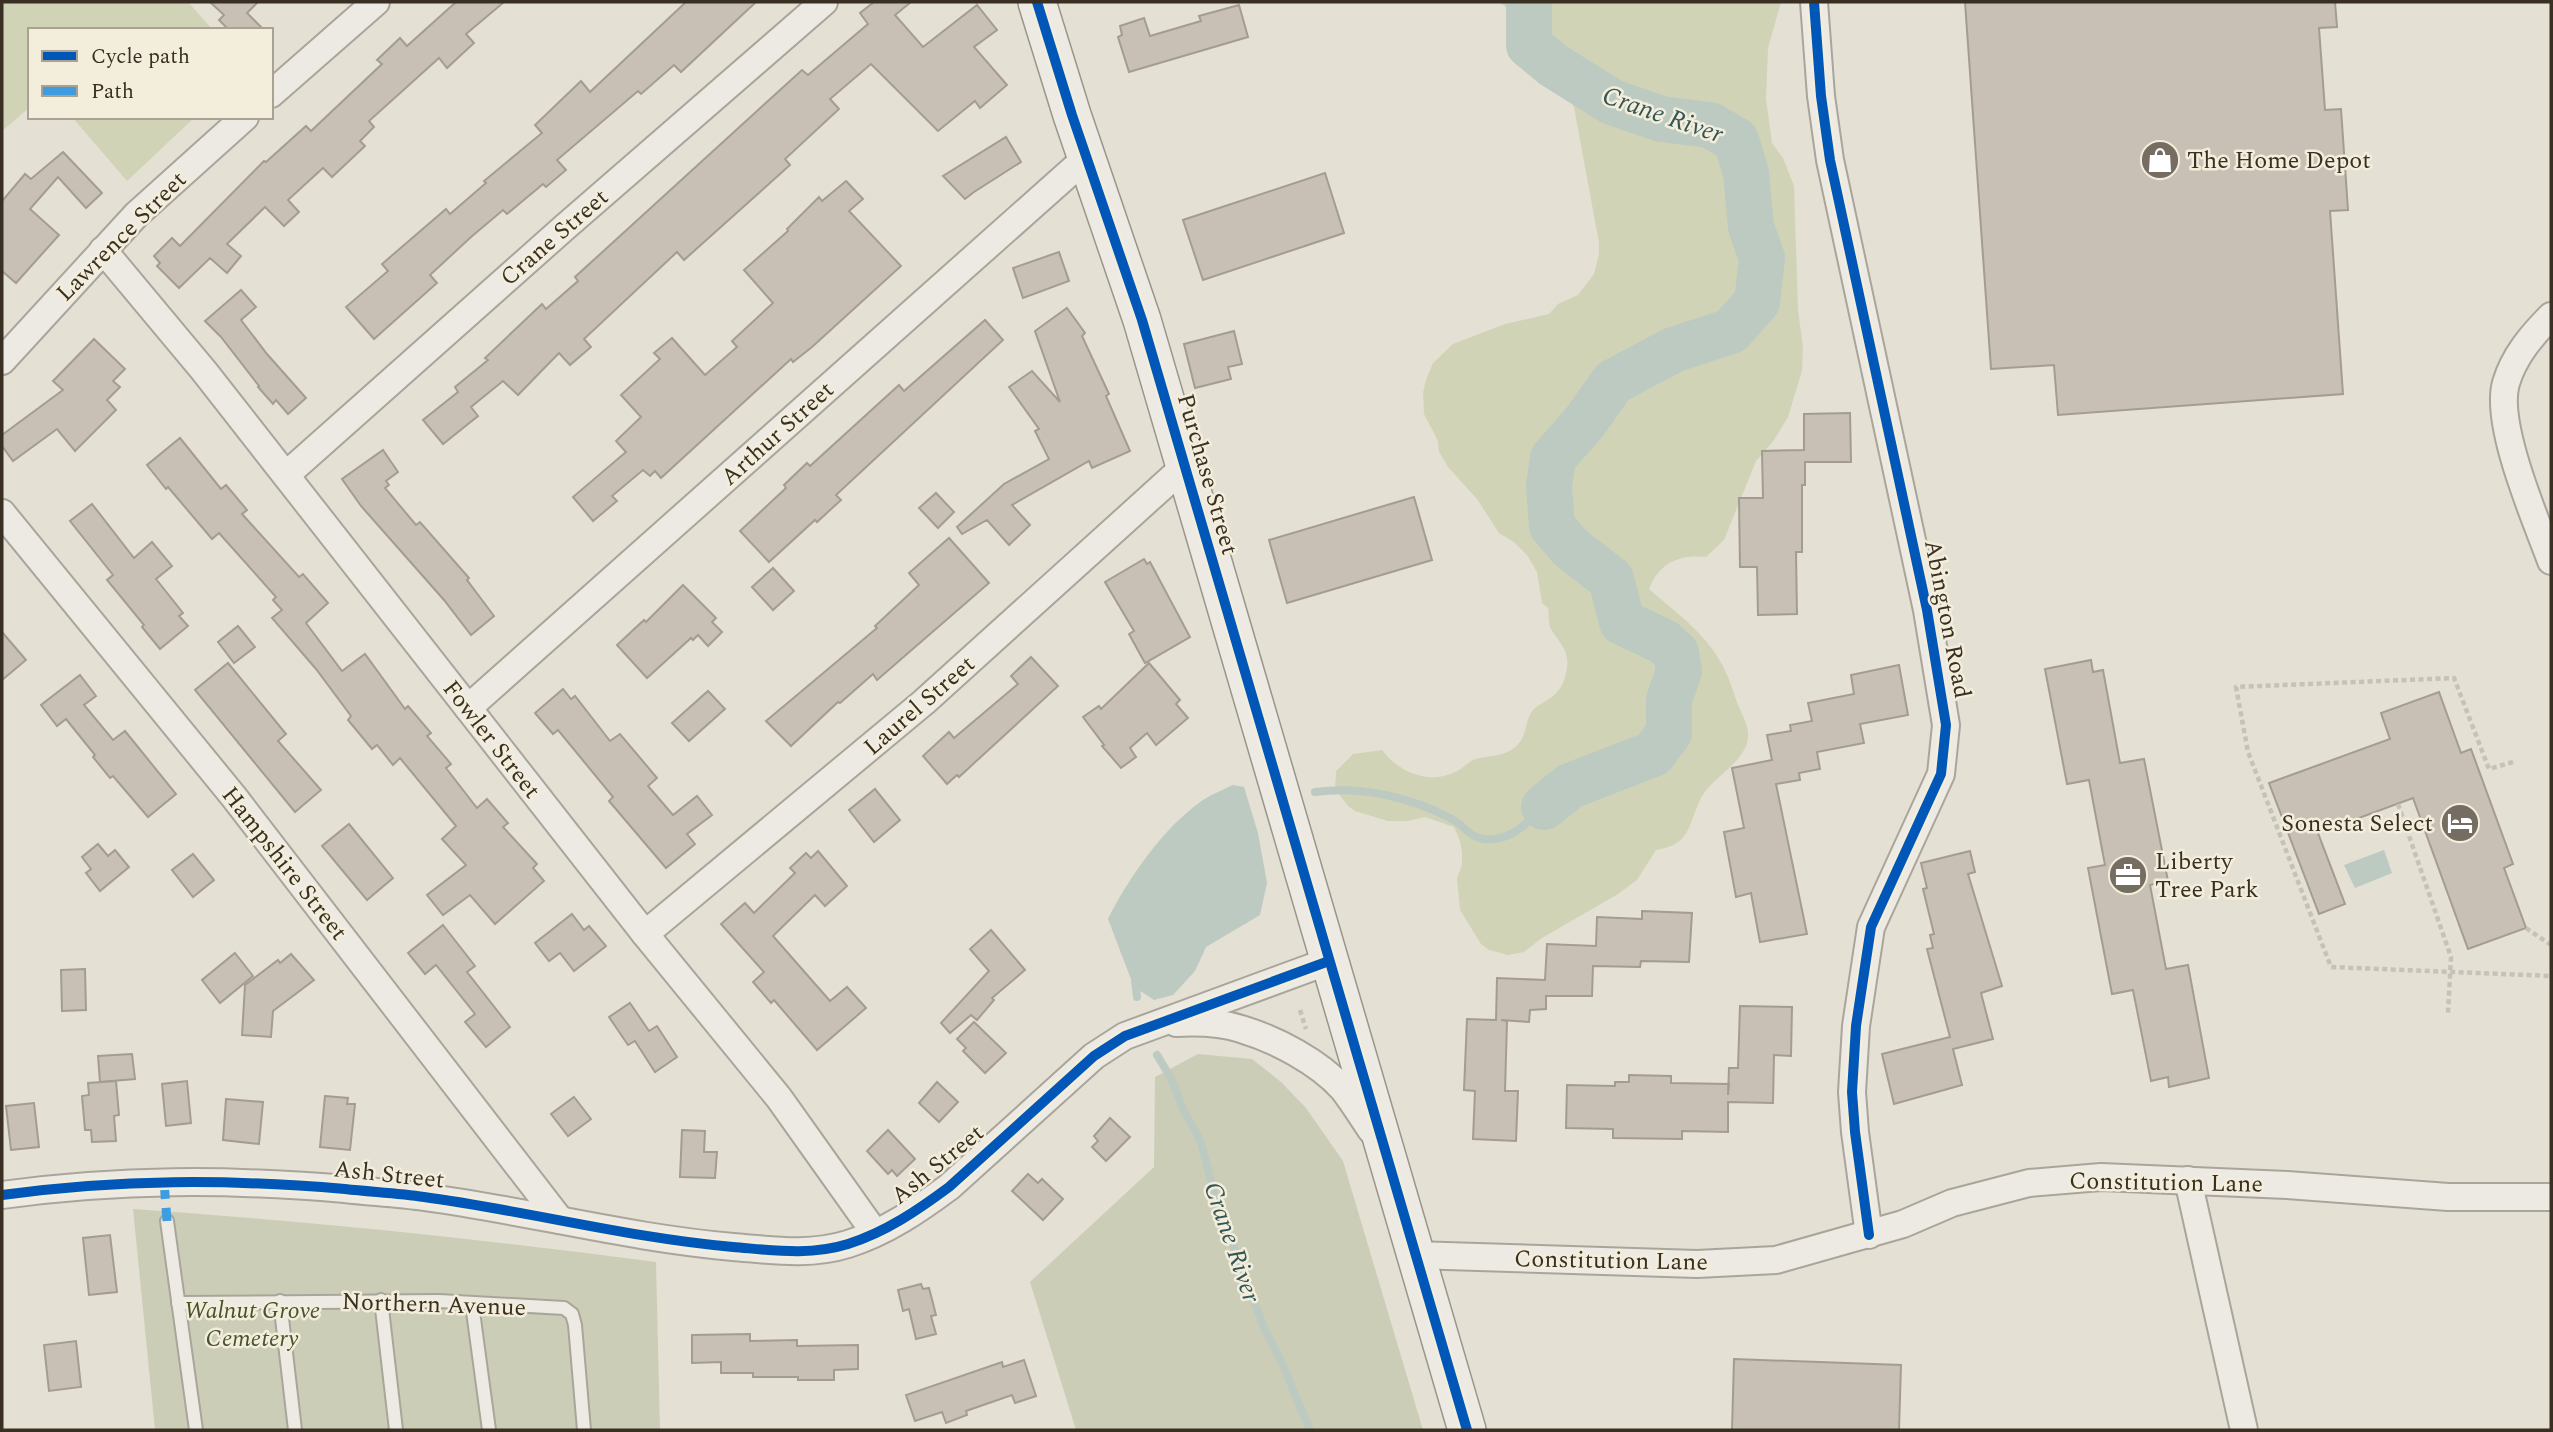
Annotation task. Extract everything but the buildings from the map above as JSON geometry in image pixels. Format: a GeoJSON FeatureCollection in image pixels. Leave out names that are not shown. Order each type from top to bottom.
{"type":"FeatureCollection","features":[{"type":"Feature","properties":{"kind":"street"},"geometry":{"type":"LineString","coordinates":[[273,92],[376,2]]}},
{"type":"Feature","properties":{"kind":"street","name":"Crane Street"},"geometry":{"type":"LineString","coordinates":[[286,475],[824,2]]}},
{"type":"Feature","properties":{"kind":"street","name":"Purchase Street"},"geometry":{"type":"LineString","coordinates":[[1037,2],[1086,158],[1142,320],[1328,961]]}},
{"type":"Feature","properties":{"kind":"street","name":"Abington Road"},"geometry":{"type":"LineString","coordinates":[[1814,2],[1821,96],[1830,160],[1924,592],[1946,725],[1941,774],[1871,927],[1856,1026],[1852,1092],[1869,1235]]}},
{"type":"Feature","properties":{"kind":"street","name":"Lawrence Street"},"geometry":{"type":"LineString","coordinates":[[2,361],[136,215],[243,119]]}},
{"type":"Feature","properties":{"kind":"street","name":"Arthur Street"},"geometry":{"type":"LineString","coordinates":[[468,708],[1086,158]]}},
{"type":"Feature","properties":{"kind":"street","name":"Fowler Street"},"geometry":{"type":"LineString","coordinates":[[103,250],[204,371],[645,934],[779,1098],[875,1233]]}},
{"type":"Feature","properties":{"kind":"street"},"geometry":{"type":"LineString","coordinates":[[2551,316],[2531,335],[2516,359],[2505,386],[2507,424],[2518,471],[2551,561]]}},
{"type":"Feature","properties":{"kind":"street","name":"Laurel Street"},"geometry":{"type":"LineString","coordinates":[[645,934],[924,702],[1185,467]]}},
{"type":"Feature","properties":{"kind":"street","name":"Hampshire Street"},"geometry":{"type":"LineString","coordinates":[[2,513],[234,797],[560,1220]]}},
{"type":"Feature","properties":{"kind":"street","name":"Ash Street"},"geometry":{"type":"LineString","coordinates":[[2,1195],[164,1181],[235,1182],[423,1196],[676,1242],[800,1252],[835,1247],[898,1222],[949,1187],[1094,1056],[1125,1036],[1328,961],[1467,1430]]}},
{"type":"Feature","properties":{"kind":"street","name":"Ash Street"},"geometry":{"type":"LineString","coordinates":[[1160,1023],[1199,1022],[1239,1028],[1309,1062],[1341,1087],[1373,1134],[1386,1161]]}},
{"type":"Feature","properties":{"kind":"street","name":"Constitution Lane"},"geometry":{"type":"LineString","coordinates":[[1414,1255],[1697,1264],[1776,1260],[1903,1224],[1952,1203],[2029,1183],[2101,1177],[2448,1197],[2551,1197]]}},
{"type":"Feature","properties":{"kind":"street"},"geometry":{"type":"LineString","coordinates":[[2188,1181],[2244,1430]]}},
{"type":"Feature","properties":{"kind":"lane"},"geometry":{"type":"LineString","coordinates":[[167,1221],[196,1430]]}},
{"type":"Feature","properties":{"kind":"lane"},"geometry":{"type":"LineString","coordinates":[[381,1300],[396,1430]]}},
{"type":"Feature","properties":{"kind":"lane","name":"Northern Avenue"},"geometry":{"type":"LineString","coordinates":[[178,1303],[381,1300],[564,1308],[572,1314],[575,1325],[584,1430]]}},
{"type":"Feature","properties":{"kind":"lane"},"geometry":{"type":"LineString","coordinates":[[280,1301],[295,1430]]}},
{"type":"Feature","properties":{"kind":"lane"},"geometry":{"type":"LineString","coordinates":[[472,1304],[489,1430]]}},
{"type":"Feature","properties":{"kind":"path"},"geometry":{"type":"LineString","coordinates":[[2513,762],[2489,769],[2454,678],[2236,687],[2248,752],[2331,967],[2551,976]]}},
{"type":"Feature","properties":{"kind":"path"},"geometry":{"type":"LineString","coordinates":[[2398,804],[2451,957],[2448,1013]]}},
{"type":"Feature","properties":{"kind":"path"},"geometry":{"type":"LineString","coordinates":[[2526,928],[2551,945]]}},
{"type":"Feature","properties":{"kind":"green space"},"geometry":{"type":"Polygon","coordinates":[[[2,2],[188,2],[211,28],[28,28],[28,109],[2,131],[2,2]]]}},
{"type":"Feature","properties":{"kind":"green space"},"geometry":{"type":"Polygon","coordinates":[[[1498,2],[1781,2],[1768,48],[1766,99],[1772,143],[1783,158],[1794,186],[1798,310],[1803,347],[1802,371],[1788,417],[1774,440],[1756,461],[1724,540],[1706,557],[1687,557],[1671,562],[1658,573],[1649,589],[1697,631],[1720,661],[1746,725],[1746,746],[1737,760],[1711,784],[1701,798],[1683,838],[1668,847],[1656,850],[1637,880],[1542,938],[1524,952],[1508,955],[1489,950],[1481,944],[1460,910],[1457,878],[1462,865],[1462,852],[1454,827],[1425,817],[1408,821],[1388,821],[1355,811],[1335,789],[1336,771],[1353,754],[1382,750],[1405,770],[1433,777],[1453,773],[1476,759],[1500,755],[1511,750],[1522,738],[1532,711],[1558,691],[1566,673],[1566,654],[1550,627],[1548,608],[1542,603],[1537,572],[1527,555],[1514,542],[1499,533],[1477,499],[1448,467],[1424,414],[1423,393],[1433,363],[1453,344],[1505,324],[1549,314],[1558,304],[1578,295],[1594,274],[1599,254],[1574,107],[1559,83],[1526,52],[1521,17],[1498,2]]]}},
{"type":"Feature","properties":{"kind":"green space"},"geometry":{"type":"Polygon","coordinates":[[[74,119],[193,119],[127,181],[74,119]]]}},
{"type":"Feature","properties":{"kind":"green space"},"geometry":{"type":"Polygon","coordinates":[[[1198,1054],[1252,1059],[1281,1082],[1306,1108],[1343,1161],[1423,1430],[1076,1430],[1030,1282],[1154,1167],[1155,1077],[1198,1054]]]}},
{"type":"Feature","properties":{"kind":"green space","name":"Walnut Grove Cemetery"},"geometry":{"type":"Polygon","coordinates":[[[133,1209],[395,1231],[656,1262],[660,1430],[155,1430],[133,1209]]]}},
{"type":"Feature","properties":{"kind":"shaded area"},"geometry":{"type":"Polygon","coordinates":[[[1233,785],[1244,787],[1258,833],[1267,883],[1260,915],[1206,947],[1195,971],[1173,995],[1154,1000],[1134,987],[1108,919],[1126,886],[1161,838],[1203,800],[1233,785]]]}},
{"type":"Feature","properties":{"kind":"shaded area"},"geometry":{"type":"Polygon","coordinates":[[[2384,850],[2392,873],[2355,888],[2344,865],[2384,850]]]}},
{"type":"Feature","properties":{"kind":"waterway","name":"Crane River"},"geometry":{"type":"LineString","coordinates":[[1529,2],[1529,45],[1553,65],[1612,102],[1661,119],[1710,125],[1736,140],[1746,173],[1751,227],[1762,258],[1757,302],[1731,331],[1673,350],[1613,382],[1584,423],[1553,458],[1549,486],[1552,526],[1571,548],[1611,579],[1622,622],[1664,642],[1676,653],[1679,671],[1669,700],[1669,733],[1653,754],[1570,786],[1544,807]]}},
{"type":"Feature","properties":{"kind":"waterway","name":"Crane River"},"geometry":{"type":"LineString","coordinates":[[1315,792],[1368,792],[1403,799],[1436,811],[1475,836],[1486,839],[1502,838],[1515,832],[1544,807]]}},
{"type":"Feature","properties":{"kind":"waterway","name":"Crane River"},"geometry":{"type":"LineString","coordinates":[[1135,980],[1137,997]]}},
{"type":"Feature","properties":{"kind":"waterway","name":"Crane River"},"geometry":{"type":"LineString","coordinates":[[1157,1055],[1171,1078],[1182,1107],[1201,1142],[1214,1193],[1264,1328],[1310,1430]]}},
{"type":"Feature","properties":{"kind":"marked path"},"geometry":{"type":"LineString","coordinates":[[164,1181],[167,1221]]}},
{"type":"Feature","properties":{"kind":"cycle path"},"geometry":{"type":"LineString","coordinates":[[1037,2],[1072,115],[1142,320],[1467,1430]]}},
{"type":"Feature","properties":{"kind":"cycle path"},"geometry":{"type":"LineString","coordinates":[[1814,2],[1821,96],[1830,160],[1927,610],[1946,725],[1941,774],[1871,927],[1856,1026],[1852,1092],[1869,1235]]}},
{"type":"Feature","properties":{"kind":"cycle path"},"geometry":{"type":"LineString","coordinates":[[2,1195],[131,1183],[258,1183],[424,1197],[694,1243],[790,1251],[834,1248],[888,1227],[937,1196],[1094,1056],[1125,1036],[1329,961]]}},
{"type":"Feature","properties":{"kind":"place","name":"The Home Depot"},"geometry":{"type":"Point","coordinates":[2160,160]}},
{"type":"Feature","properties":{"kind":"place","name":"Sonesta Select"},"geometry":{"type":"Point","coordinates":[2460,823]}},
{"type":"Feature","properties":{"kind":"place","name":"Liberty Tree Park"},"geometry":{"type":"Point","coordinates":[2128,875]}}]}
